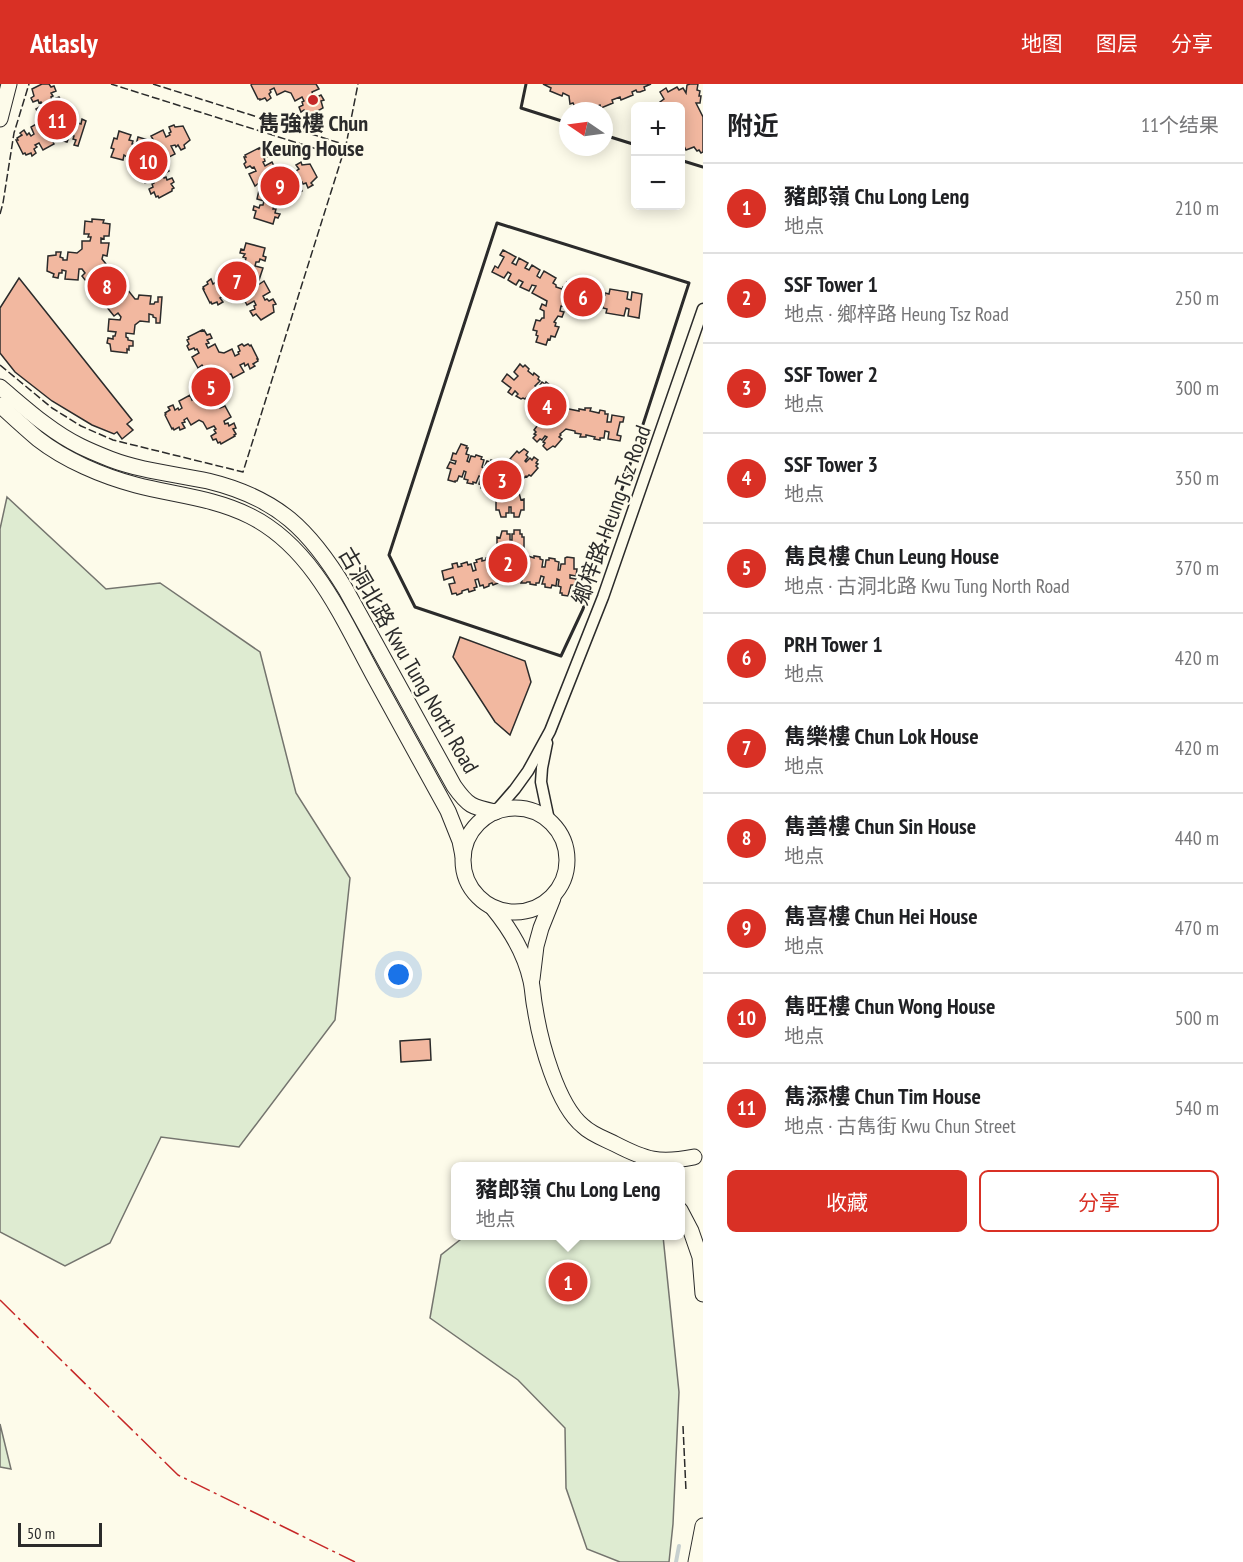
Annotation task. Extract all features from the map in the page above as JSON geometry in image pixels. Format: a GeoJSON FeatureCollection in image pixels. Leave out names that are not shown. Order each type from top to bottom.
{"type":"FeatureCollection","features":[{"type":"Feature","properties":{"kind":"main road"},"geometry":{"type":"LineString","coordinates":[[0,119],[9,84]]}},
{"type":"Feature","properties":{"kind":"main road","name":"古洞北路 Kwu Tung North Road"},"geometry":{"type":"LineString","coordinates":[[0,387],[48,426],[79,446],[134,466],[207,481],[247,494],[284,514],[300,528],[324,556],[346,590],[464,800],[475,808],[495,812],[524,809],[537,813],[549,820],[561,835],[567,862],[566,871],[541,928],[531,982]]}},
{"type":"Feature","properties":{"kind":"main road","name":"古洞北路 Kwu Tung North Road"},"geometry":{"type":"LineString","coordinates":[[0,405],[39,440],[68,458],[135,485],[228,507],[249,515],[286,540],[311,569],[336,606],[448,812],[458,833],[464,869],[471,887],[483,901],[493,908],[515,938],[531,982],[540,1033],[552,1074],[570,1112],[583,1127],[637,1155],[662,1161],[700,1156]]}},
{"type":"Feature","properties":{"kind":"main road"},"geometry":{"type":"LineString","coordinates":[[463,856],[466,843],[473,831],[482,820],[495,812]]}},
{"type":"Feature","properties":{"kind":"main road"},"geometry":{"type":"LineString","coordinates":[[493,908],[518,913],[543,904],[554,896]]}},
{"type":"Feature","properties":{"kind":"main road","name":"古洞北路 Kwu Tung North Road"},"geometry":{"type":"LineString","coordinates":[[637,1155],[643,1162]]}},
{"type":"Feature","properties":{"kind":"main road","name":"古洞北路 Kwu Tung North Road"},"geometry":{"type":"LineString","coordinates":[[685,1163],[700,1156]]}},
{"type":"Feature","properties":{"kind":"main road"},"geometry":{"type":"LineString","coordinates":[[685,1214],[692,1220],[703,1223]]}},
{"type":"Feature","properties":{"kind":"main road"},"geometry":{"type":"LineString","coordinates":[[685,1219],[701,1253],[703,1294]]}},
{"type":"Feature","properties":{"kind":"main road"},"geometry":{"type":"LineString","coordinates":[[696,1562],[703,1526]]}},
{"type":"Feature","properties":{"kind":"street","name":"鄉梓路 Heung Tsz Road"},"geometry":{"type":"LineString","coordinates":[[495,812],[528,771],[550,731],[603,597],[703,309]]}},
{"type":"Feature","properties":{"kind":"street","name":"鄉梓路 Heung Tsz Road"},"geometry":{"type":"LineString","coordinates":[[549,820],[543,795],[542,768],[550,731]]}},
{"type":"Feature","properties":{"kind":"green space"},"geometry":{"type":"Polygon","coordinates":[[[7,497],[106,589],[160,583],[260,652],[296,793],[350,878],[335,1020],[239,1147],[161,1137],[110,1243],[65,1266],[0,1232],[0,529],[7,497]]]}},
{"type":"Feature","properties":{"kind":"green space"},"geometry":{"type":"Polygon","coordinates":[[[460,1240],[663,1240],[679,1392],[669,1562],[620,1562],[587,1549],[566,1488],[565,1428],[518,1380],[430,1318],[441,1255],[460,1240]]]}},
{"type":"Feature","properties":{"kind":"green space"},"geometry":{"type":"Polygon","coordinates":[[[0,1424],[11,1469],[0,1467],[0,1424]]]}},
{"type":"Feature","properties":{"kind":"building"},"geometry":{"type":"Polygon","coordinates":[[[42,84],[54,86],[56,91],[51,93],[52,100],[59,97],[65,108],[56,113],[57,116],[61,117],[63,113],[75,117],[73,125],[77,126],[78,123],[81,124],[82,119],[86,121],[78,146],[74,145],[76,140],[73,139],[74,136],[70,135],[67,142],[54,138],[52,140],[54,144],[43,150],[39,143],[35,145],[36,153],[32,156],[31,153],[26,155],[23,154],[16,140],[24,130],[27,135],[34,134],[31,127],[40,122],[41,118],[36,109],[43,105],[38,100],[33,102],[31,98],[34,96],[32,89],[42,84]]]}},
{"type":"Feature","properties":{"kind":"building","name":"雋強樓 Chun Keung House"},"geometry":{"type":"Polygon","coordinates":[[[252,84],[316,84],[319,89],[312,92],[313,96],[321,95],[324,100],[321,101],[323,108],[309,116],[304,110],[301,112],[299,107],[303,105],[302,97],[295,101],[291,93],[285,91],[277,95],[274,88],[270,90],[271,98],[267,101],[265,98],[260,100],[252,84]]]}},
{"type":"Feature","properties":{"kind":"building"},"geometry":{"type":"Polygon","coordinates":[[[543,84],[651,84],[644,87],[645,90],[637,92],[636,90],[632,92],[633,95],[621,100],[620,97],[612,100],[613,102],[570,102],[569,96],[550,91],[551,88],[543,84]]]}},
{"type":"Feature","properties":{"kind":"building"},"geometry":{"type":"Polygon","coordinates":[[[698,84],[697,90],[700,91],[700,103],[696,103],[703,117],[703,152],[701,153],[694,147],[686,150],[685,148],[685,102],[660,102],[664,99],[660,92],[666,88],[668,92],[677,87],[679,90],[683,88],[686,93],[687,85],[698,84]]]}},
{"type":"Feature","properties":{"kind":"building"},"geometry":{"type":"Polygon","coordinates":[[[174,125],[175,127],[183,126],[190,140],[181,150],[178,145],[171,146],[175,154],[167,158],[165,163],[169,171],[162,175],[167,180],[172,178],[174,182],[171,184],[174,188],[159,198],[154,192],[151,194],[149,189],[153,187],[152,180],[145,183],[140,172],[144,170],[143,167],[130,163],[132,155],[128,154],[127,157],[124,155],[123,160],[111,157],[114,149],[111,148],[119,131],[131,135],[129,140],[133,141],[132,144],[136,145],[138,137],[151,141],[149,146],[157,146],[151,136],[163,130],[166,137],[171,132],[169,127],[174,125]]]}},
{"type":"Feature","properties":{"kind":"building"},"geometry":{"type":"Polygon","coordinates":[[[259,148],[269,156],[264,158],[265,166],[272,162],[276,170],[282,172],[290,168],[294,175],[299,169],[296,165],[301,162],[302,165],[310,164],[317,177],[311,183],[313,185],[308,188],[306,183],[298,184],[302,191],[291,197],[286,187],[283,189],[282,193],[286,194],[282,207],[274,205],[275,213],[280,214],[278,218],[275,217],[273,224],[254,218],[256,211],[253,210],[254,206],[259,208],[264,201],[257,199],[260,186],[259,183],[255,186],[249,174],[256,171],[254,167],[246,168],[244,164],[245,155],[259,148]]]}},
{"type":"Feature","properties":{"kind":"building"},"geometry":{"type":"Polygon","coordinates":[[[92,219],[104,220],[103,223],[110,224],[109,236],[101,238],[101,243],[109,243],[107,256],[103,255],[102,259],[110,269],[104,274],[111,278],[115,275],[122,283],[118,286],[120,289],[118,291],[121,294],[127,289],[135,299],[138,299],[139,295],[151,296],[150,304],[158,302],[158,297],[162,297],[160,323],[156,323],[156,318],[149,314],[149,322],[140,321],[135,325],[134,334],[126,333],[128,340],[133,341],[133,346],[129,346],[127,353],[111,351],[110,344],[107,343],[108,338],[113,339],[116,332],[108,331],[109,319],[120,320],[121,317],[118,313],[114,316],[106,306],[112,301],[110,297],[107,299],[105,296],[101,300],[95,292],[99,289],[96,286],[99,284],[96,281],[90,286],[82,276],[85,273],[82,269],[79,269],[78,280],[65,279],[66,271],[62,270],[58,278],[53,277],[54,274],[47,271],[48,256],[61,252],[60,257],[67,260],[68,252],[77,253],[82,249],[82,241],[90,241],[89,234],[84,234],[85,221],[92,222],[92,219]]]}},
{"type":"Feature","properties":{"kind":"building"},"geometry":{"type":"Polygon","coordinates":[[[246,243],[265,248],[263,256],[266,257],[265,261],[260,259],[255,266],[263,268],[259,280],[255,279],[253,284],[255,287],[264,281],[270,292],[263,296],[265,300],[273,299],[276,304],[273,305],[274,312],[261,320],[256,314],[253,316],[250,311],[255,309],[254,301],[247,305],[241,294],[248,290],[240,288],[235,292],[237,295],[229,299],[226,292],[222,294],[220,298],[223,302],[218,305],[217,302],[210,303],[203,289],[211,279],[213,284],[216,282],[217,285],[221,283],[217,276],[228,270],[230,274],[233,273],[237,260],[245,262],[246,258],[243,257],[245,254],[240,253],[241,249],[244,250],[246,243]]]}},
{"type":"Feature","properties":{"kind":"building"},"geometry":{"type":"Polygon","coordinates":[[[503,250],[516,257],[512,263],[516,265],[519,258],[528,263],[525,268],[529,270],[532,265],[540,270],[537,276],[540,278],[544,271],[556,278],[553,283],[562,289],[566,288],[567,282],[581,284],[580,292],[583,292],[585,285],[599,287],[598,292],[605,295],[605,293],[609,294],[610,289],[628,292],[627,299],[631,300],[632,292],[642,294],[639,318],[628,316],[629,309],[626,308],[624,316],[606,313],[607,309],[600,305],[595,311],[580,309],[582,302],[578,301],[577,308],[561,306],[560,311],[564,312],[562,317],[558,316],[554,322],[555,326],[559,327],[555,337],[551,336],[546,345],[536,342],[537,331],[533,330],[536,320],[540,321],[544,318],[544,311],[540,309],[542,304],[546,306],[547,301],[532,293],[536,286],[532,285],[529,291],[520,287],[523,282],[519,280],[516,285],[508,280],[511,274],[508,272],[504,278],[492,272],[495,266],[498,268],[504,257],[500,255],[503,250]]]}},
{"type":"Feature","properties":{"kind":"building"},"geometry":{"type":"Polygon","coordinates":[[[19,278],[132,420],[127,424],[133,430],[122,439],[117,432],[114,434],[92,425],[52,401],[15,372],[0,353],[0,308],[19,278]]]}},
{"type":"Feature","properties":{"kind":"building"},"geometry":{"type":"Polygon","coordinates":[[[202,330],[207,335],[210,334],[212,338],[207,340],[208,348],[215,344],[219,352],[224,353],[232,349],[235,356],[240,351],[238,346],[248,344],[251,345],[258,359],[253,364],[255,366],[250,369],[248,364],[240,365],[244,372],[233,378],[231,374],[228,375],[224,389],[218,387],[217,391],[223,392],[220,408],[225,406],[231,417],[224,421],[225,424],[228,423],[229,426],[234,423],[236,428],[233,429],[235,436],[221,444],[216,439],[213,440],[211,436],[216,433],[214,426],[207,429],[199,420],[191,425],[187,418],[182,423],[185,428],[180,430],[179,427],[174,430],[165,415],[170,410],[168,407],[173,405],[175,410],[178,408],[179,410],[182,408],[179,401],[190,395],[192,400],[195,398],[199,385],[205,387],[206,383],[200,381],[204,368],[202,365],[198,368],[192,357],[199,353],[194,348],[189,350],[187,346],[188,337],[202,330]]]}},
{"type":"Feature","properties":{"kind":"building"},"geometry":{"type":"Polygon","coordinates":[[[520,364],[523,367],[525,365],[528,371],[539,377],[540,381],[535,386],[538,388],[542,382],[545,384],[546,382],[551,386],[549,388],[557,392],[556,395],[562,400],[560,402],[569,409],[579,411],[579,409],[591,408],[590,411],[599,413],[600,410],[605,411],[605,414],[608,414],[607,422],[611,422],[612,415],[624,417],[623,422],[620,422],[617,435],[621,436],[620,441],[608,439],[609,432],[605,431],[604,438],[600,440],[586,435],[586,437],[580,437],[581,434],[566,429],[560,434],[559,437],[562,439],[555,447],[547,450],[543,442],[547,437],[537,442],[533,438],[536,435],[534,430],[540,422],[546,423],[547,417],[528,405],[530,403],[527,401],[532,395],[521,399],[516,396],[518,394],[515,391],[512,395],[508,392],[511,388],[502,381],[507,374],[514,380],[518,376],[514,372],[520,364]]]}},
{"type":"Feature","properties":{"kind":"building"},"geometry":{"type":"Polygon","coordinates":[[[461,444],[468,448],[467,461],[469,462],[471,456],[482,457],[484,468],[487,461],[491,460],[508,469],[512,465],[510,459],[517,451],[519,453],[524,449],[528,452],[526,462],[534,457],[538,460],[536,466],[538,468],[531,476],[523,479],[519,493],[521,500],[524,499],[524,510],[521,510],[519,517],[514,517],[509,507],[506,517],[501,517],[499,510],[496,510],[496,500],[501,497],[501,492],[488,487],[487,489],[481,488],[482,485],[479,484],[481,477],[479,476],[476,483],[467,483],[468,480],[464,479],[466,472],[464,471],[462,477],[459,476],[457,481],[448,480],[451,469],[447,468],[450,462],[455,464],[456,461],[451,460],[453,453],[456,454],[461,444]]]}},
{"type":"Feature","properties":{"kind":"building"},"geometry":{"type":"Polygon","coordinates":[[[514,530],[520,530],[520,534],[524,537],[524,548],[518,555],[518,561],[521,556],[525,557],[525,555],[540,557],[543,560],[542,567],[545,567],[546,560],[555,559],[559,562],[558,570],[560,570],[561,564],[565,564],[565,558],[574,558],[576,576],[570,575],[570,578],[576,579],[575,585],[571,585],[568,596],[560,593],[561,587],[558,586],[559,580],[557,579],[556,586],[552,585],[551,588],[542,584],[544,577],[541,576],[536,585],[530,582],[521,583],[522,581],[517,580],[517,576],[510,575],[500,577],[501,579],[497,580],[498,583],[489,584],[484,588],[483,585],[480,586],[478,579],[475,580],[477,587],[474,588],[475,590],[469,592],[468,589],[457,595],[452,594],[449,584],[455,583],[453,577],[444,580],[442,571],[453,568],[452,564],[457,563],[458,567],[467,562],[468,565],[471,564],[473,571],[476,570],[474,563],[477,562],[476,560],[482,558],[482,561],[491,556],[491,558],[502,555],[500,548],[497,548],[497,537],[500,538],[502,531],[507,531],[512,540],[514,530]]]}},
{"type":"Feature","properties":{"kind":"building"},"geometry":{"type":"Polygon","coordinates":[[[460,637],[525,661],[531,682],[510,735],[495,722],[453,657],[460,637]]]}},
{"type":"Feature","properties":{"kind":"building"},"geometry":{"type":"Polygon","coordinates":[[[430,1039],[431,1060],[401,1062],[400,1041],[430,1039]]]}},
{"type":"Feature","properties":{"kind":"waterway"},"geometry":{"type":"LineString","coordinates":[[676,1562],[679,1546]]}},
{"type":"Feature","properties":{"kind":"fence"},"geometry":{"type":"LineString","coordinates":[[0,214],[14,133],[29,84]]}},
{"type":"Feature","properties":{"kind":"fence"},"geometry":{"type":"LineString","coordinates":[[0,365],[52,408],[81,426],[113,440],[243,472],[342,157],[111,84]]}},
{"type":"Feature","properties":{"kind":"fence"},"geometry":{"type":"LineString","coordinates":[[153,84],[346,145],[358,84]]}},
{"type":"Feature","properties":{"kind":"fence"},"geometry":{"type":"LineString","coordinates":[[497,223],[689,283],[583,609],[561,656],[415,607],[389,555],[497,223]]}},
{"type":"Feature","properties":{"kind":"fence"},"geometry":{"type":"LineString","coordinates":[[683,1426],[686,1491]]}},
{"type":"Feature","properties":{"kind":"wall"},"geometry":{"type":"LineString","coordinates":[[526,84],[521,108],[559,120]]}},
{"type":"Feature","properties":{"kind":"wall"},"geometry":{"type":"LineString","coordinates":[[613,138],[631,143]]}},
{"type":"Feature","properties":{"kind":"wall"},"geometry":{"type":"LineString","coordinates":[[685,162],[703,167]]}},
{"type":"Feature","properties":{"kind":"wall"},"geometry":{"type":"LineString","coordinates":[[497,223],[689,283],[583,609],[561,656],[415,607],[389,555],[497,223]]}},
{"type":"Feature","properties":{"kind":"power"},"geometry":{"type":"LineString","coordinates":[[0,1300],[178,1475],[355,1562]]}},
{"type":"Feature","properties":{"kind":"place","name":"雋強樓 Chun Keung House"},"geometry":{"type":"Point","coordinates":[313,100]}},
{"type":"Feature","properties":{"kind":"place","name":"雋添樓 Chun Tim House"},"geometry":{"type":"Point","coordinates":[57,120]}},
{"type":"Feature","properties":{"kind":"place","name":"雋旺樓 Chun Wong House"},"geometry":{"type":"Point","coordinates":[148,161]}},
{"type":"Feature","properties":{"kind":"place","name":"雋喜樓 Chun Hei House"},"geometry":{"type":"Point","coordinates":[280,186]}},
{"type":"Feature","properties":{"kind":"place","name":"雋樂樓 Chun Lok House"},"geometry":{"type":"Point","coordinates":[237,281]}},
{"type":"Feature","properties":{"kind":"place","name":"雋善樓 Chun Sin House"},"geometry":{"type":"Point","coordinates":[107,286]}},
{"type":"Feature","properties":{"kind":"place","name":"PRH Tower 1"},"geometry":{"type":"Point","coordinates":[583,297]}},
{"type":"Feature","properties":{"kind":"place","name":"雋良樓 Chun Leung House"},"geometry":{"type":"Point","coordinates":[211,387]}},
{"type":"Feature","properties":{"kind":"place","name":"SSF Tower 3"},"geometry":{"type":"Point","coordinates":[547,406]}},
{"type":"Feature","properties":{"kind":"place","name":"SSF Tower 2"},"geometry":{"type":"Point","coordinates":[502,480]}},
{"type":"Feature","properties":{"kind":"place","name":"SSF Tower 1"},"geometry":{"type":"Point","coordinates":[508,563]}},
{"type":"Feature","properties":{"kind":"place","name":"豬郎嶺 Chu Long Leng"},"geometry":{"type":"Point","coordinates":[568,1282]}}]}
